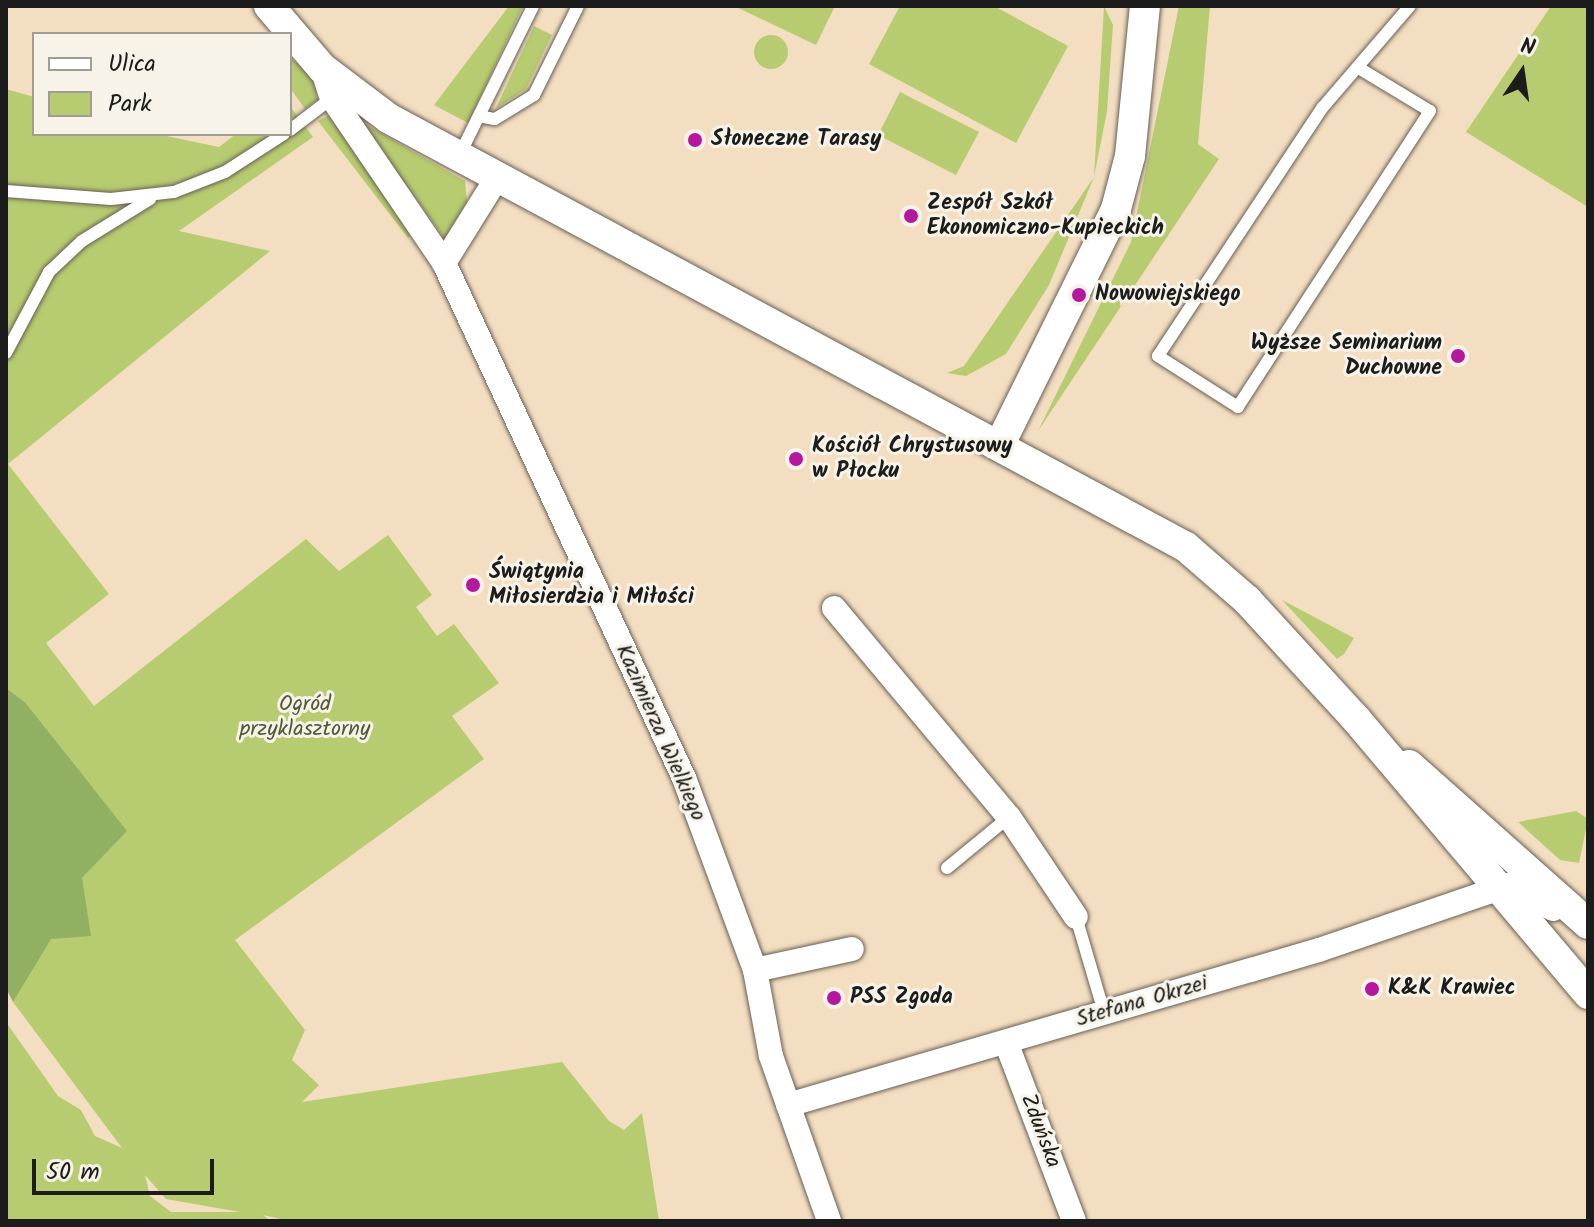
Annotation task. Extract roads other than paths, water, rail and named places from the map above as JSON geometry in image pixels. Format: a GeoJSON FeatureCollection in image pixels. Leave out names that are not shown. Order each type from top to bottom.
{"type":"FeatureCollection","features":[{"type":"Feature","properties":{"kind":"street","name":"Kazimierza Wielkiego"},"geometry":{"type":"LineString","coordinates":[[269,6],[291,32]]}},
{"type":"Feature","properties":{"kind":"street"},"geometry":{"type":"LineString","coordinates":[[1000,444],[1116,209],[1130,156],[1145,6]]}},
{"type":"Feature","properties":{"kind":"street","name":"Kazimierza Wielkiego"},"geometry":{"type":"LineString","coordinates":[[292,33],[322,68],[332,98],[444,263],[684,778],[755,970],[788,1105],[829,1221]]}},
{"type":"Feature","properties":{"kind":"street"},"geometry":{"type":"LineString","coordinates":[[322,68],[388,118],[1000,444],[1215,569],[1356,719],[1495,890],[1584,980]]}},
{"type":"Feature","properties":{"kind":"street"},"geometry":{"type":"LineString","coordinates":[[444,263],[497,178]]}},
{"type":"Feature","properties":{"kind":"street"},"geometry":{"type":"LineString","coordinates":[[834,608],[1009,817],[1076,917]]}},
{"type":"Feature","properties":{"kind":"street"},"geometry":{"type":"LineString","coordinates":[[1356,719],[1588,924]]}},
{"type":"Feature","properties":{"kind":"street"},"geometry":{"type":"LineString","coordinates":[[1491,837],[1495,890]]}},
{"type":"Feature","properties":{"kind":"street"},"geometry":{"type":"LineString","coordinates":[[1495,890],[1509,885],[1533,893],[1588,937]]}},
{"type":"Feature","properties":{"kind":"street","name":"Stefana Okrzei"},"geometry":{"type":"LineString","coordinates":[[788,1105],[1006,1042],[1495,890]]}},
{"type":"Feature","properties":{"kind":"street"},"geometry":{"type":"LineString","coordinates":[[755,970],[852,949]]}},
{"type":"Feature","properties":{"kind":"street","name":"Zduńska"},"geometry":{"type":"LineString","coordinates":[[1006,1042],[1074,1221]]}},
{"type":"Feature","properties":{"kind":"lane"},"geometry":{"type":"LineString","coordinates":[[459,156],[533,6]]}},
{"type":"Feature","properties":{"kind":"lane"},"geometry":{"type":"LineString","coordinates":[[479,116],[495,119],[534,95],[578,6]]}},
{"type":"Feature","properties":{"kind":"lane"},"geometry":{"type":"LineString","coordinates":[[1362,70],[1430,111],[1238,407],[1158,356],[1323,107],[1362,70],[1410,6]]}},
{"type":"Feature","properties":{"kind":"lane"},"geometry":{"type":"LineString","coordinates":[[292,128],[332,98]]}},
{"type":"Feature","properties":{"kind":"lane"},"geometry":{"type":"LineString","coordinates":[[6,191],[156,195],[202,183],[281,136]]}},
{"type":"Feature","properties":{"kind":"lane"},"geometry":{"type":"LineString","coordinates":[[6,353],[40,283],[62,259],[156,195]]}},
{"type":"Feature","properties":{"kind":"lane"},"geometry":{"type":"LineString","coordinates":[[947,868],[1009,817]]}},
{"type":"Feature","properties":{"kind":"lane"},"geometry":{"type":"LineString","coordinates":[[1076,917],[1104,1012]]}},
{"type":"Feature","properties":{"kind":"place","name":"Słoneczne Tarasy"},"geometry":{"type":"Point","coordinates":[695,140]}},
{"type":"Feature","properties":{"kind":"place","name":"Zespół Szkół Ekonomiczno-Kupieckich"},"geometry":{"type":"Point","coordinates":[911,216]}},
{"type":"Feature","properties":{"kind":"place","name":"Nowowiejskiego"},"geometry":{"type":"Point","coordinates":[1079,295]}},
{"type":"Feature","properties":{"kind":"place","name":"Wyższe Seminarium Duchowne"},"geometry":{"type":"Point","coordinates":[1458,356]}},
{"type":"Feature","properties":{"kind":"place","name":"Kościół Chrystusowy w Płocku"},"geometry":{"type":"Point","coordinates":[796,459]}},
{"type":"Feature","properties":{"kind":"place","name":"Świątynia Miłosierdzia i Miłości"},"geometry":{"type":"Point","coordinates":[473,585]}},
{"type":"Feature","properties":{"kind":"place","name":"K&K Krawiec"},"geometry":{"type":"Point","coordinates":[1372,989]}},
{"type":"Feature","properties":{"kind":"place","name":"PSS Zgoda"},"geometry":{"type":"Point","coordinates":[834,998]}},
{"type":"Feature","properties":{"kind":"park label","name":"Ogród przyklasztorny"},"geometry":{"type":"Point","coordinates":[305,716]}}]}
